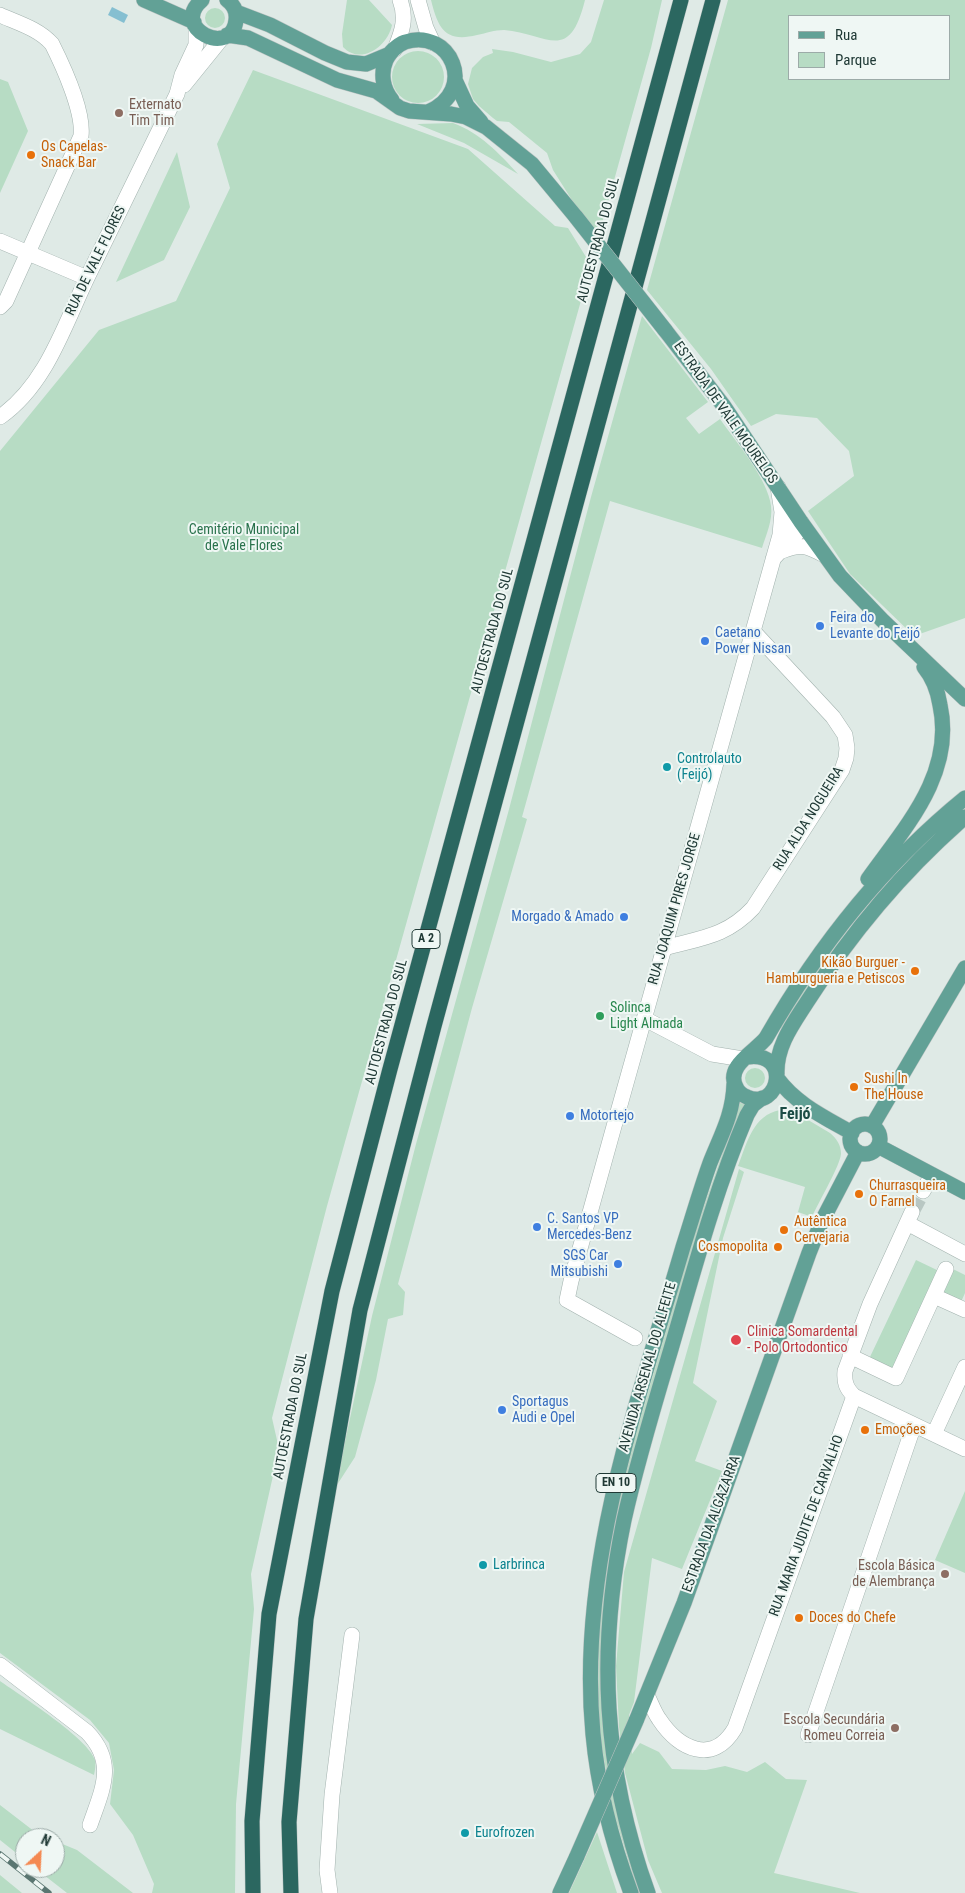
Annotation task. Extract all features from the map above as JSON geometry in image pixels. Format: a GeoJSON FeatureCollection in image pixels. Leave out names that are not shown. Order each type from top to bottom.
{"type":"FeatureCollection","features":[{"type":"Feature","properties":{"kind":"highway","name":"AUTOESTRADA DO SUL"},"geometry":{"type":"LineString","coordinates":[[253,1893],[252,1821],[269,1614],[332,1291],[390,1069],[681,0]]}},
{"type":"Feature","properties":{"kind":"highway","name":"A 2"},"geometry":{"type":"LineString","coordinates":[[290,1893],[289,1822],[306,1619],[360,1310],[432,1035],[713,0]]}},
{"type":"Feature","properties":{"kind":"main road","name":"ESTRADA DE VALE MOURELOS"},"geometry":{"type":"LineString","coordinates":[[144,0],[177,13],[195,25],[204,36],[216,39],[225,36],[248,38],[336,80],[376,91],[409,111],[466,117],[486,127]]}},
{"type":"Feature","properties":{"kind":"main road"},"geometry":{"type":"LineString","coordinates":[[195,25],[195,9],[202,0]]}},
{"type":"Feature","properties":{"kind":"main road"},"geometry":{"type":"LineString","coordinates":[[232,6],[346,62],[366,64],[411,40],[433,43]]}},
{"type":"Feature","properties":{"kind":"main road"},"geometry":{"type":"LineString","coordinates":[[225,36],[235,25],[232,6]]}},
{"type":"Feature","properties":{"kind":"main road","name":"ESTRADA DE VALE MOURELOS"},"geometry":{"type":"LineString","coordinates":[[433,43],[447,54],[453,64],[456,80],[467,106],[486,127],[532,164],[666,330],[719,399],[801,522],[849,587],[965,699]]}},
{"type":"Feature","properties":{"kind":"main road"},"geometry":{"type":"LineString","coordinates":[[392,51],[386,61],[383,72],[386,93],[392,102]]}},
{"type":"Feature","properties":{"kind":"main road"},"geometry":{"type":"LineString","coordinates":[[428,112],[439,107],[448,98],[456,80]]}},
{"type":"Feature","properties":{"kind":"main road"},"geometry":{"type":"LineString","coordinates":[[802,1104],[764,1097],[754,1099],[745,1097],[738,1091],[734,1081],[736,1069],[766,1038],[835,927],[917,811],[932,785],[938,769],[943,734],[940,701],[928,671],[900,637]]}},
{"type":"Feature","properties":{"kind":"main road"},"geometry":{"type":"LineString","coordinates":[[789,999],[831,938],[890,868],[915,841],[965,798]]}},
{"type":"Feature","properties":{"kind":"main road"},"geometry":{"type":"LineString","coordinates":[[764,1097],[773,1090],[777,1076],[778,1053],[787,1034],[844,946],[895,885],[926,853],[965,818]]}},
{"type":"Feature","properties":{"kind":"main road"},"geometry":{"type":"LineString","coordinates":[[872,1126],[965,968]]}},
{"type":"Feature","properties":{"kind":"main road"},"geometry":{"type":"LineString","coordinates":[[745,1058],[759,1056],[767,1060],[773,1066],[777,1076],[788,1092],[802,1104],[852,1133]]}},
{"type":"Feature","properties":{"kind":"main road","name":"AVENIDA ARSENAL DO ALFEITE"},"geometry":{"type":"LineString","coordinates":[[630,1893],[607,1815],[593,1735],[591,1652],[597,1580],[605,1530],[626,1443],[693,1215],[709,1166],[732,1108],[734,1081]]}},
{"type":"Feature","properties":{"kind":"main road","name":"AVENIDA ARSENAL DO ALFEITE"},"geometry":{"type":"LineString","coordinates":[[648,1893],[625,1821],[610,1739],[607,1662],[614,1582],[624,1523],[640,1456],[706,1228],[747,1115],[753,1105],[764,1097]]}},
{"type":"Feature","properties":{"kind":"main road"},"geometry":{"type":"LineString","coordinates":[[863,1124],[872,1126],[879,1133],[880,1142],[878,1146],[870,1153],[858,1152],[851,1144],[852,1133],[858,1126],[863,1124]]}},
{"type":"Feature","properties":{"kind":"main road"},"geometry":{"type":"LineString","coordinates":[[878,1146],[965,1192]]}},
{"type":"Feature","properties":{"kind":"main road","name":"ESTRADA DA ALGAZARRA"},"geometry":{"type":"LineString","coordinates":[[560,1893],[636,1721],[684,1603],[809,1252],[821,1223],[858,1152]]}},
{"type":"Feature","properties":{"kind":"street"},"geometry":{"type":"LineString","coordinates":[[392,51],[404,26],[404,10],[400,0]]}},
{"type":"Feature","properties":{"kind":"street"},"geometry":{"type":"LineString","coordinates":[[418,0],[426,28],[433,43]]}},
{"type":"Feature","properties":{"kind":"street"},"geometry":{"type":"LineString","coordinates":[[0,15],[38,32],[52,44],[82,122],[81,136],[6,301],[0,307]]}},
{"type":"Feature","properties":{"kind":"street","name":"RUA DE VALE FLORES"},"geometry":{"type":"LineString","coordinates":[[0,417],[17,403],[39,376],[52,354],[177,94],[182,75],[196,45],[195,25]]}},
{"type":"Feature","properties":{"kind":"street","name":"RUA DE VALE FLORES"},"geometry":{"type":"LineString","coordinates":[[177,94],[225,36]]}},
{"type":"Feature","properties":{"kind":"street"},"geometry":{"type":"LineString","coordinates":[[0,241],[87,278]]}},
{"type":"Feature","properties":{"kind":"street","name":"RUA JOAQUIM PIRES JORGE"},"geometry":{"type":"LineString","coordinates":[[635,1338],[567,1300],[753,631],[777,555],[782,512],[778,487]]}},
{"type":"Feature","properties":{"kind":"street"},"geometry":{"type":"LineString","coordinates":[[780,535],[786,527],[794,522],[801,522]]}},
{"type":"Feature","properties":{"kind":"street","name":"RUA JOAQUIM PIRES JORGE"},"geometry":{"type":"LineString","coordinates":[[777,555],[800,530],[801,522]]}},
{"type":"Feature","properties":{"kind":"street"},"geometry":{"type":"LineString","coordinates":[[777,555],[798,545],[808,546],[824,555]]}},
{"type":"Feature","properties":{"kind":"street","name":"RUA ALDA NOGUEIRA"},"geometry":{"type":"LineString","coordinates":[[664,948],[719,933],[741,921],[753,908],[842,770],[846,758],[848,748],[845,735],[834,717],[753,631]]}},
{"type":"Feature","properties":{"kind":"street"},"geometry":{"type":"LineString","coordinates":[[645,1019],[719,1057],[745,1058]]}},
{"type":"Feature","properties":{"kind":"street"},"geometry":{"type":"LineString","coordinates":[[704,1050],[717,1061],[734,1081]]}},
{"type":"Feature","properties":{"kind":"street"},"geometry":{"type":"LineString","coordinates":[[923,1191],[932,1175]]}},
{"type":"Feature","properties":{"kind":"street"},"geometry":{"type":"LineString","coordinates":[[965,1254],[910,1217],[884,1272],[850,1356],[844,1380],[846,1387],[854,1396],[965,1449]]}},
{"type":"Feature","properties":{"kind":"street"},"geometry":{"type":"LineString","coordinates":[[850,1356],[896,1378],[946,1269]]}},
{"type":"Feature","properties":{"kind":"street"},"geometry":{"type":"LineString","coordinates":[[934,1296],[965,1310]]}},
{"type":"Feature","properties":{"kind":"street"},"geometry":{"type":"LineString","coordinates":[[934,1434],[965,1367]]}},
{"type":"Feature","properties":{"kind":"street","name":"RUA MARIA JUDITE DE CARVALHO"},"geometry":{"type":"LineString","coordinates":[[647,1695],[658,1719],[686,1747],[696,1750],[708,1750],[720,1746],[728,1738],[738,1717],[854,1396]]}},
{"type":"Feature","properties":{"kind":"street"},"geometry":{"type":"LineString","coordinates":[[808,1735],[914,1425]]}},
{"type":"Feature","properties":{"kind":"street"},"geometry":{"type":"LineString","coordinates":[[330,1893],[327,1870],[332,1795],[352,1635]]}},
{"type":"Feature","properties":{"kind":"street"},"geometry":{"type":"LineString","coordinates":[[0,1665],[87,1732],[102,1751],[105,1761],[104,1782],[90,1825]]}},
{"type":"Feature","properties":{"kind":"green space"},"geometry":{"type":"Polygon","coordinates":[[[347,0],[369,0],[392,25],[385,40],[373,51],[358,55],[343,47],[342,34],[347,0]]]}},
{"type":"Feature","properties":{"kind":"green space"},"geometry":{"type":"Polygon","coordinates":[[[431,0],[585,0],[579,20],[572,32],[564,39],[555,41],[504,30],[466,37],[450,35],[440,25],[431,0]]]}},
{"type":"Feature","properties":{"kind":"green space"},"geometry":{"type":"Polygon","coordinates":[[[604,0],[662,0],[651,48],[599,234],[575,205],[553,170],[547,153],[509,122],[497,121],[479,106],[473,99],[468,84],[472,68],[483,57],[493,53],[492,49],[513,52],[551,62],[580,54],[591,42],[604,0]]]}},
{"type":"Feature","properties":{"kind":"green space"},"geometry":{"type":"Polygon","coordinates":[[[728,0],[965,0],[965,618],[914,636],[850,574],[808,511],[854,476],[849,451],[817,418],[776,414],[751,426],[711,369],[647,290],[728,0]]]}},
{"type":"Feature","properties":{"kind":"green space"},"geometry":{"type":"Polygon","coordinates":[[[215,8],[222,11],[225,18],[222,25],[215,28],[208,25],[205,18],[208,11],[215,8]]]}},
{"type":"Feature","properties":{"kind":"green space"},"geometry":{"type":"Polygon","coordinates":[[[418,51],[432,55],[440,63],[444,77],[440,91],[432,99],[418,103],[404,99],[396,91],[392,77],[396,63],[404,55],[418,51]]]}},
{"type":"Feature","properties":{"kind":"green space","name":"Cemitério Municipal de Vale Flores"},"geometry":{"type":"Polygon","coordinates":[[[253,70],[468,149],[555,226],[568,228],[591,265],[327,1206],[272,1418],[279,1449],[251,1574],[254,1609],[236,1804],[235,1893],[152,1893],[154,1884],[133,1835],[110,1804],[114,1770],[109,1743],[90,1720],[0,1653],[0,451],[99,330],[176,301],[230,188],[217,144],[253,70]]]}},
{"type":"Feature","properties":{"kind":"green space"},"geometry":{"type":"Polygon","coordinates":[[[0,79],[8,82],[28,131],[0,193],[0,79]]]}},
{"type":"Feature","properties":{"kind":"green space"},"geometry":{"type":"Polygon","coordinates":[[[453,123],[480,138],[496,151],[518,174],[464,143],[417,124],[453,123]]]}},
{"type":"Feature","properties":{"kind":"green space"},"geometry":{"type":"Polygon","coordinates":[[[177,152],[190,207],[164,260],[116,282],[177,152]]]}},
{"type":"Feature","properties":{"kind":"green space"},"geometry":{"type":"Polygon","coordinates":[[[642,316],[708,402],[686,418],[699,434],[720,419],[758,473],[769,495],[771,517],[769,527],[762,548],[610,501],[522,817],[527,819],[472,1008],[398,1284],[405,1292],[403,1315],[388,1319],[376,1380],[355,1457],[335,1488],[372,1316],[416,1144],[508,813],[591,497],[642,316]]]}},
{"type":"Feature","properties":{"kind":"green space"},"geometry":{"type":"Polygon","coordinates":[[[917,849],[919,850],[880,891],[844,935],[782,1029],[780,1027],[797,998],[857,915],[917,849]]]}},
{"type":"Feature","properties":{"kind":"green space"},"geometry":{"type":"Polygon","coordinates":[[[751,1068],[759,1068],[765,1074],[765,1082],[759,1088],[751,1088],[745,1082],[745,1074],[751,1068]]]}},
{"type":"Feature","properties":{"kind":"green space"},"geometry":{"type":"Polygon","coordinates":[[[740,1103],[745,1104],[738,1119],[602,1621],[601,1692],[607,1759],[620,1825],[641,1893],[638,1893],[613,1810],[601,1742],[598,1700],[599,1621],[613,1524],[636,1434],[695,1232],[740,1103]]]}},
{"type":"Feature","properties":{"kind":"green space"},"geometry":{"type":"Polygon","coordinates":[[[780,1110],[793,1111],[830,1133],[837,1140],[840,1148],[840,1160],[812,1217],[798,1212],[805,1187],[738,1166],[748,1139],[757,1124],[771,1113],[780,1110]]]}},
{"type":"Feature","properties":{"kind":"green space"},"geometry":{"type":"Polygon","coordinates":[[[739,1169],[744,1172],[723,1238],[693,1383],[717,1401],[695,1461],[722,1471],[682,1569],[652,1558],[634,1702],[629,1715],[632,1754],[640,1743],[659,1752],[672,1769],[706,1770],[725,1766],[747,1772],[765,1762],[786,1779],[807,1780],[774,1873],[860,1893],[662,1893],[648,1860],[625,1773],[619,1727],[616,1666],[624,1572],[739,1169]]]}},
{"type":"Feature","properties":{"kind":"green space"},"geometry":{"type":"Polygon","coordinates":[[[916,1260],[939,1271],[892,1370],[869,1359],[916,1260]]]}},
{"type":"Feature","properties":{"kind":"green space"},"geometry":{"type":"Polygon","coordinates":[[[953,1269],[965,1275],[965,1293],[961,1302],[942,1293],[953,1269]]]}},
{"type":"Feature","properties":{"kind":"green space"},"geometry":{"type":"Polygon","coordinates":[[[965,1491],[965,1573],[935,1560],[965,1491]]]}},
{"type":"Feature","properties":{"kind":"green space"},"geometry":{"type":"Polygon","coordinates":[[[0,1681],[53,1718],[80,1740],[95,1760],[94,1775],[0,1729],[0,1681]]]}},
{"type":"Feature","properties":{"kind":"green space"},"geometry":{"type":"Polygon","coordinates":[[[0,1805],[30,1828],[15,1828],[15,1852],[0,1840],[0,1805]]]}},
{"type":"Feature","properties":{"kind":"green space"},"geometry":{"type":"Polygon","coordinates":[[[597,1832],[617,1893],[569,1893],[597,1832]]]}},
{"type":"Feature","properties":{"kind":"green space"},"geometry":{"type":"Polygon","coordinates":[[[65,1845],[77,1850],[133,1893],[67,1893],[48,1878],[65,1878],[65,1845]]]}},
{"type":"Feature","properties":{"kind":"green space"},"geometry":{"type":"Polygon","coordinates":[[[0,1875],[22,1893],[0,1893],[0,1875]]]}},
{"type":"Feature","properties":{"kind":"water"},"geometry":{"type":"Polygon","coordinates":[[[112,7],[128,15],[124,23],[108,15],[112,7]]]}},
{"type":"Feature","properties":{"kind":"tunnel"},"geometry":{"type":"LineString","coordinates":[[912,1212],[923,1191]]}},
{"type":"Feature","properties":{"kind":"railway"},"geometry":{"type":"LineString","coordinates":[[0,1854],[49,1893]]}},
{"type":"Feature","properties":{"kind":"place","name":"Externato Tim Tim"},"geometry":{"type":"Point","coordinates":[119,113]}},
{"type":"Feature","properties":{"kind":"place","name":"Os Capelas- Snack Bar"},"geometry":{"type":"Point","coordinates":[31,155]}},
{"type":"Feature","properties":{"kind":"place","name":"Feira do Levante do Feijó"},"geometry":{"type":"Point","coordinates":[820,626]}},
{"type":"Feature","properties":{"kind":"place","name":"Caetano Power Nissan"},"geometry":{"type":"Point","coordinates":[705,641]}},
{"type":"Feature","properties":{"kind":"place","name":"Controlauto (Feijó)"},"geometry":{"type":"Point","coordinates":[667,767]}},
{"type":"Feature","properties":{"kind":"place","name":"Morgado & Amado"},"geometry":{"type":"Point","coordinates":[624,917]}},
{"type":"Feature","properties":{"kind":"place","name":"Kikão Burguer - Hamburgueria e Petiscos"},"geometry":{"type":"Point","coordinates":[915,971]}},
{"type":"Feature","properties":{"kind":"place","name":"Solinca Light Almada"},"geometry":{"type":"Point","coordinates":[600,1016]}},
{"type":"Feature","properties":{"kind":"place","name":"Sushi In The House"},"geometry":{"type":"Point","coordinates":[854,1087]}},
{"type":"Feature","properties":{"kind":"place","name":"Motortejo"},"geometry":{"type":"Point","coordinates":[570,1116]}},
{"type":"Feature","properties":{"kind":"place","name":"Churrasqueira O Farnel"},"geometry":{"type":"Point","coordinates":[859,1194]}},
{"type":"Feature","properties":{"kind":"place","name":"C. Santos VP Mercedes-Benz"},"geometry":{"type":"Point","coordinates":[537,1227]}},
{"type":"Feature","properties":{"kind":"place","name":"Autêntica Cervejaria"},"geometry":{"type":"Point","coordinates":[784,1230]}},
{"type":"Feature","properties":{"kind":"place","name":"Cosmopolita"},"geometry":{"type":"Point","coordinates":[778,1247]}},
{"type":"Feature","properties":{"kind":"place","name":"SGS Car Mitsubishi"},"geometry":{"type":"Point","coordinates":[618,1264]}},
{"type":"Feature","properties":{"kind":"place","name":"Clinica Somardental - Polo Ortodontico"},"geometry":{"type":"Point","coordinates":[736,1340]}},
{"type":"Feature","properties":{"kind":"place","name":"Sportagus Audi e Opel"},"geometry":{"type":"Point","coordinates":[502,1410]}},
{"type":"Feature","properties":{"kind":"place","name":"Emoções"},"geometry":{"type":"Point","coordinates":[865,1430]}},
{"type":"Feature","properties":{"kind":"place","name":"Larbrinca"},"geometry":{"type":"Point","coordinates":[483,1565]}},
{"type":"Feature","properties":{"kind":"place","name":"Escola Básica de Alembrança"},"geometry":{"type":"Point","coordinates":[945,1574]}},
{"type":"Feature","properties":{"kind":"place","name":"Doces do Chefe"},"geometry":{"type":"Point","coordinates":[799,1618]}},
{"type":"Feature","properties":{"kind":"place","name":"Escola Secundária Romeu Correia"},"geometry":{"type":"Point","coordinates":[895,1728]}},
{"type":"Feature","properties":{"kind":"place","name":"Eurofrozen"},"geometry":{"type":"Point","coordinates":[465,1833]}},
{"type":"Feature","properties":{"kind":"district","name":"Feijó"},"geometry":{"type":"Point","coordinates":[795,1115]}}]}
